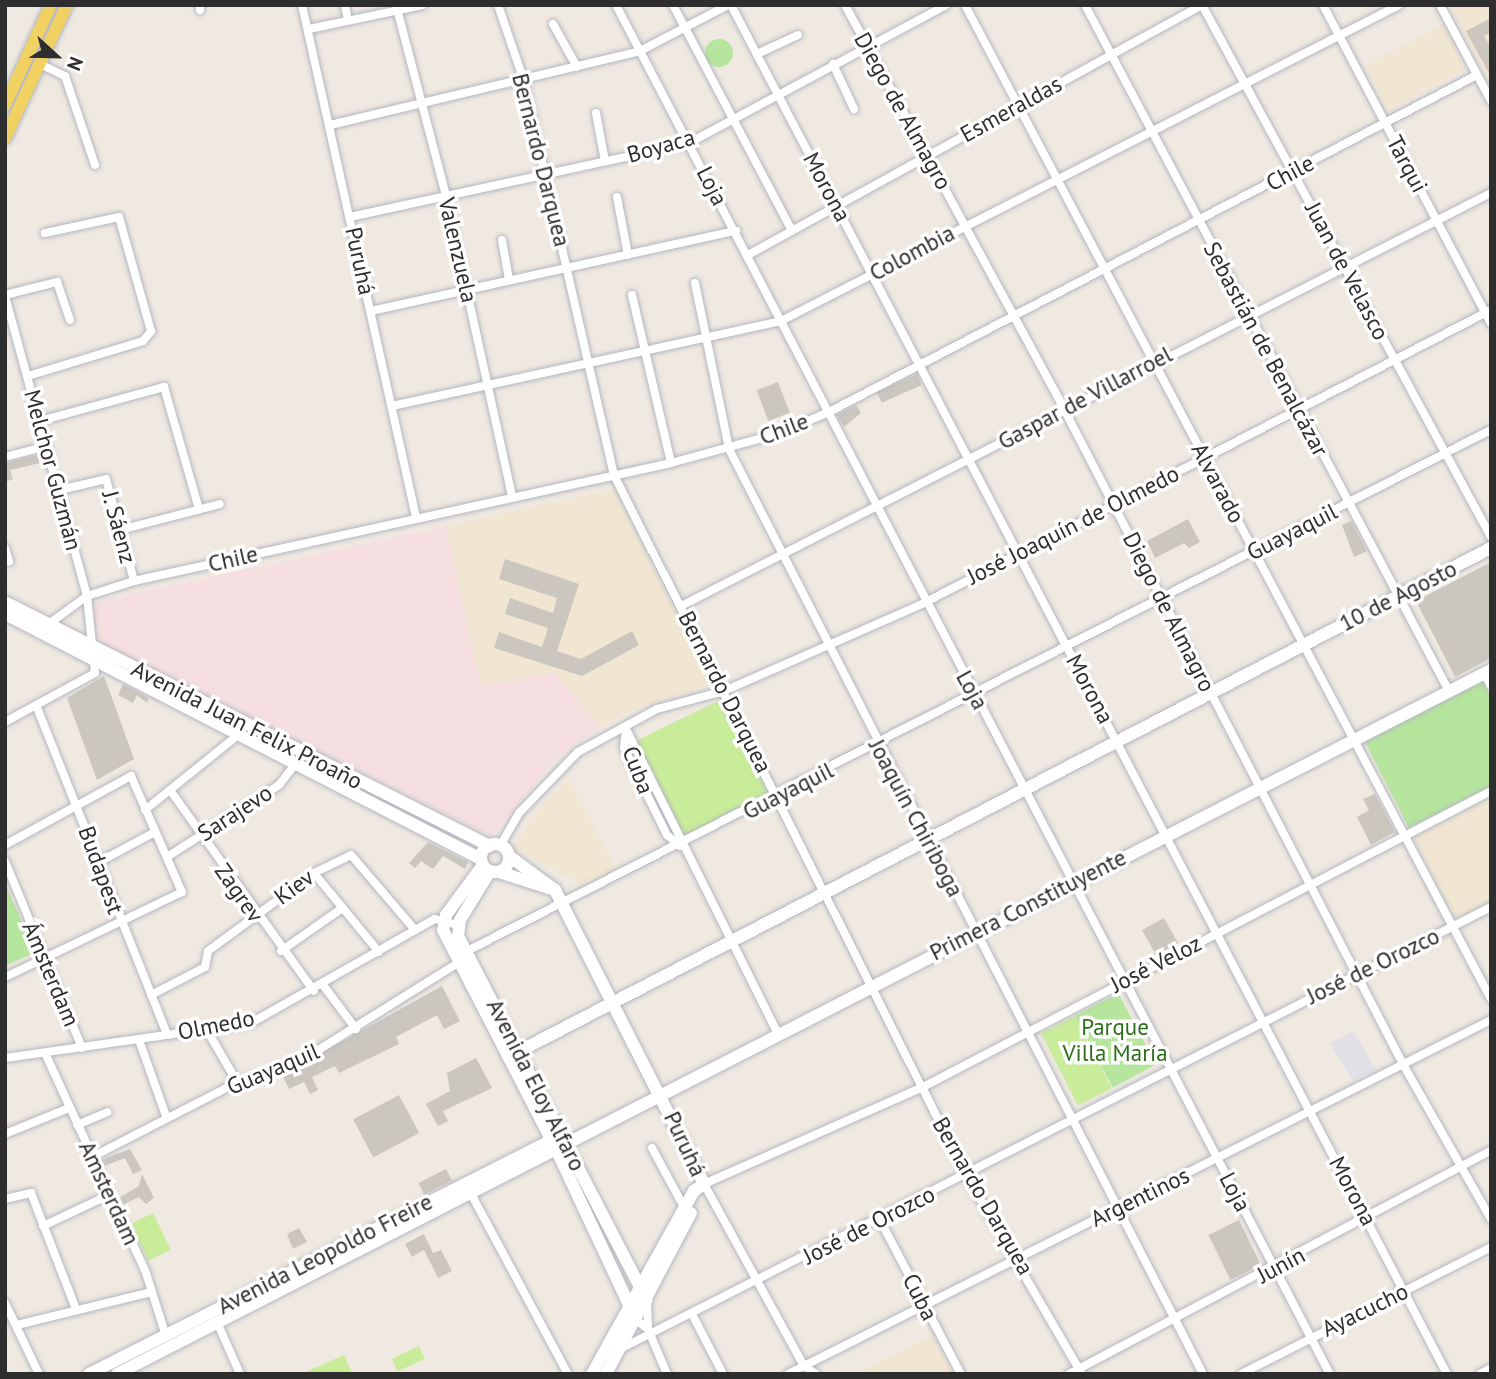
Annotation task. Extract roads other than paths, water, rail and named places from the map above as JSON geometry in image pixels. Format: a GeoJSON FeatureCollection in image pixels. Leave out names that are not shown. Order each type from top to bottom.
{"type":"FeatureCollection","features":[{"type":"Feature","properties":{"kind":"main road"},"geometry":{"type":"LineString","coordinates":[[5,105],[51,5]]}},
{"type":"Feature","properties":{"kind":"main road"},"geometry":{"type":"LineString","coordinates":[[5,138],[67,5]]}},
{"type":"Feature","properties":{"kind":"main road","name":"10 de Agosto"},"geometry":{"type":"LineString","coordinates":[[514,1053],[1024,786],[1491,548]]}},
{"type":"Feature","properties":{"kind":"main road","name":"Avenida Juan Felix Proaño"},"geometry":{"type":"LineString","coordinates":[[5,602],[95,660],[296,763],[488,867],[555,890]]}},
{"type":"Feature","properties":{"kind":"main road","name":"Avenida Juan Felix Proaño"},"geometry":{"type":"LineString","coordinates":[[5,614],[89,645],[500,849],[555,890],[563,906]]}},
{"type":"Feature","properties":{"kind":"main road","name":"Primera Constituyente"},"geometry":{"type":"LineString","coordinates":[[559,1142],[662,1094],[777,1032],[1488,671]]}},
{"type":"Feature","properties":{"kind":"main road"},"geometry":{"type":"LineString","coordinates":[[457,925],[500,849]]}},
{"type":"Feature","properties":{"kind":"main road"},"geometry":{"type":"LineString","coordinates":[[443,922],[500,849]]}},
{"type":"Feature","properties":{"kind":"main road","name":"Puruhá"},"geometry":{"type":"LineString","coordinates":[[563,906],[662,1094],[704,1184]]}},
{"type":"Feature","properties":{"kind":"main road","name":"Avenida Eloy Alfaro"},"geometry":{"type":"LineString","coordinates":[[443,922],[458,963],[514,1053]]}},
{"type":"Feature","properties":{"kind":"main road","name":"Avenida Eloy Alfaro"},"geometry":{"type":"LineString","coordinates":[[457,925],[514,1053],[559,1142],[632,1304],[636,1320]]}},
{"type":"Feature","properties":{"kind":"main road","name":"Avenida Eloy Alfaro"},"geometry":{"type":"LineString","coordinates":[[559,1142],[647,1300]]}},
{"type":"Feature","properties":{"kind":"main road","name":"Avenida Leopoldo Freire"},"geometry":{"type":"LineString","coordinates":[[117,1374],[471,1194],[559,1142]]}},
{"type":"Feature","properties":{"kind":"main road","name":"Avenida Leopoldo Freire"},"geometry":{"type":"LineString","coordinates":[[89,1374],[559,1142]]}},
{"type":"Feature","properties":{"kind":"main road"},"geometry":{"type":"LineString","coordinates":[[592,1374],[685,1209],[704,1184]]}},
{"type":"Feature","properties":{"kind":"main road"},"geometry":{"type":"LineString","coordinates":[[606,1374],[647,1300],[704,1184]]}},
{"type":"Feature","properties":{"kind":"street","name":"Puruhá"},"geometry":{"type":"LineString","coordinates":[[302,5],[416,517]]}},
{"type":"Feature","properties":{"kind":"street"},"geometry":{"type":"LineString","coordinates":[[345,5],[348,21]]}},
{"type":"Feature","properties":{"kind":"street"},"geometry":{"type":"LineString","coordinates":[[309,29],[396,8],[423,5]]}},
{"type":"Feature","properties":{"kind":"street","name":"Bernardo Darquea"},"geometry":{"type":"LineString","coordinates":[[498,5],[523,78],[614,475],[779,796],[966,1175],[1018,1258],[1081,1371]]}},
{"type":"Feature","properties":{"kind":"street","name":"Loja"},"geometry":{"type":"LineString","coordinates":[[616,5],[830,412],[924,603],[1024,786],[1330,1374]]}},
{"type":"Feature","properties":{"kind":"street"},"geometry":{"type":"LineString","coordinates":[[673,5],[792,231]]}},
{"type":"Feature","properties":{"kind":"street"},"geometry":{"type":"LineString","coordinates":[[330,125],[640,51],[729,5]]}},
{"type":"Feature","properties":{"kind":"street","name":"Morona"},"geometry":{"type":"LineString","coordinates":[[729,5],[971,457],[1310,1113],[1406,1290],[1447,1374]]}},
{"type":"Feature","properties":{"kind":"street","name":"Diego de Almagro"},"geometry":{"type":"LineString","coordinates":[[845,5],[928,155],[1163,597],[1258,788],[1404,1066],[1463,1165],[1491,1219]]}},
{"type":"Feature","properties":{"kind":"street","name":"Boyaca"},"geometry":{"type":"LineString","coordinates":[[350,217],[689,143],[946,5]]}},
{"type":"Feature","properties":{"kind":"street","name":"Alvarado"},"geometry":{"type":"LineString","coordinates":[[965,5],[1305,643],[1491,999]]}},
{"type":"Feature","properties":{"kind":"street","name":"Sebastián de Benalcázar"},"geometry":{"type":"LineString","coordinates":[[1085,5],[1295,409],[1350,502],[1450,691]]}},
{"type":"Feature","properties":{"kind":"street","name":"Esmeraldas"},"geometry":{"type":"LineString","coordinates":[[748,255],[1202,5]]}},
{"type":"Feature","properties":{"kind":"street","name":"Juan de Velasco"},"geometry":{"type":"LineString","coordinates":[[1202,5],[1247,83],[1491,537]]}},
{"type":"Feature","properties":{"kind":"street","name":"Tarqui"},"geometry":{"type":"LineString","coordinates":[[1322,5],[1436,220],[1488,311],[1491,323]]}},
{"type":"Feature","properties":{"kind":"street","name":"Colombia"},"geometry":{"type":"LineString","coordinates":[[391,406],[781,321],[1399,5]]}},
{"type":"Feature","properties":{"kind":"street"},"geometry":{"type":"LineString","coordinates":[[1440,5],[1491,101]]}},
{"type":"Feature","properties":{"kind":"street","name":"Valenzuela"},"geometry":{"type":"LineString","coordinates":[[396,8],[446,196],[512,497]]}},
{"type":"Feature","properties":{"kind":"street"},"geometry":{"type":"LineString","coordinates":[[552,24],[577,67]]}},
{"type":"Feature","properties":{"kind":"street"},"geometry":{"type":"LineString","coordinates":[[757,54],[798,35]]}},
{"type":"Feature","properties":{"kind":"street"},"geometry":{"type":"LineString","coordinates":[[40,64],[65,76],[94,165]]}},
{"type":"Feature","properties":{"kind":"street"},"geometry":{"type":"LineString","coordinates":[[833,64],[854,109]]}},
{"type":"Feature","properties":{"kind":"street","name":"Chile"},"geometry":{"type":"LineString","coordinates":[[43,628],[87,596],[134,581],[729,449],[830,412],[1477,75]]}},
{"type":"Feature","properties":{"kind":"street"},"geometry":{"type":"LineString","coordinates":[[596,113],[605,161]]}},
{"type":"Feature","properties":{"kind":"street","name":"Gaspar de Villarroel"},"geometry":{"type":"LineString","coordinates":[[681,606],[1065,411],[1154,361],[1491,194]]}},
{"type":"Feature","properties":{"kind":"street"},"geometry":{"type":"LineString","coordinates":[[617,197],[628,255]]}},
{"type":"Feature","properties":{"kind":"street"},"geometry":{"type":"LineString","coordinates":[[28,376],[150,335],[119,217],[45,233]]}},
{"type":"Feature","properties":{"kind":"street"},"geometry":{"type":"LineString","coordinates":[[371,311],[466,288],[736,232]]}},
{"type":"Feature","properties":{"kind":"street"},"geometry":{"type":"LineString","coordinates":[[502,240],[509,279]]}},
{"type":"Feature","properties":{"kind":"street"},"geometry":{"type":"LineString","coordinates":[[5,296],[57,282],[70,320]]}},
{"type":"Feature","properties":{"kind":"street","name":"Joaquín Chiriboga"},"geometry":{"type":"LineString","coordinates":[[695,283],[704,339],[729,449],[779,555],[876,745],[1029,1030],[1115,1209],[1203,1374]]}},
{"type":"Feature","properties":{"kind":"street"},"geometry":{"type":"LineString","coordinates":[[632,295],[643,352],[671,463]]}},
{"type":"Feature","properties":{"kind":"street","name":"Melchor Guzmán"},"geometry":{"type":"LineString","coordinates":[[5,296],[87,596],[89,645],[95,660]]}},
{"type":"Feature","properties":{"kind":"street","name":"José Joaquín de Olmedo"},"geometry":{"type":"LineString","coordinates":[[724,691],[829,649],[924,603],[1488,311]]}},
{"type":"Feature","properties":{"kind":"street"},"geometry":{"type":"LineString","coordinates":[[40,421],[164,387],[199,509]]}},
{"type":"Feature","properties":{"kind":"street","name":"Guayaquil"},"geometry":{"type":"LineString","coordinates":[[92,1157],[166,1116],[232,1085],[299,1062],[356,1029],[458,963],[467,951],[563,906],[1491,430]]}},
{"type":"Feature","properties":{"kind":"street"},"geometry":{"type":"LineString","coordinates":[[5,457],[47,446]]}},
{"type":"Feature","properties":{"kind":"street","name":"J. Sáenz"},"geometry":{"type":"LineString","coordinates":[[60,490],[106,479],[134,581]]}},
{"type":"Feature","properties":{"kind":"street"},"geometry":{"type":"LineString","coordinates":[[120,530],[220,504]]}},
{"type":"Feature","properties":{"kind":"street"},"geometry":{"type":"LineString","coordinates":[[5,548],[9,561]]}},
{"type":"Feature","properties":{"kind":"street"},"geometry":{"type":"LineString","coordinates":[[5,722],[89,678],[95,673],[95,660]]}},
{"type":"Feature","properties":{"kind":"street"},"geometry":{"type":"LineString","coordinates":[[1488,671],[1491,686]]}},
{"type":"Feature","properties":{"kind":"street"},"geometry":{"type":"LineString","coordinates":[[500,849],[520,811],[578,752],[626,729],[657,709],[724,691]]}},
{"type":"Feature","properties":{"kind":"street","name":"Budapest"},"geometry":{"type":"LineString","coordinates":[[36,705],[167,1035]]}},
{"type":"Feature","properties":{"kind":"street","name":"Cuba"},"geometry":{"type":"LineString","coordinates":[[626,729],[624,747],[667,835],[680,846]]}},
{"type":"Feature","properties":{"kind":"street","name":"Cuba"},"geometry":{"type":"LineString","coordinates":[[626,729],[677,828],[680,846],[777,1032]]}},
{"type":"Feature","properties":{"kind":"street"},"geometry":{"type":"LineString","coordinates":[[145,810],[238,735]]}},
{"type":"Feature","properties":{"kind":"street","name":"Sarajevo"},"geometry":{"type":"LineString","coordinates":[[167,857],[279,785],[296,763]]}},
{"type":"Feature","properties":{"kind":"street"},"geometry":{"type":"LineString","coordinates":[[5,845],[131,776],[182,893],[5,976]]}},
{"type":"Feature","properties":{"kind":"street","name":"Zagrev"},"geometry":{"type":"LineString","coordinates":[[170,790],[255,916],[314,991]]}},
{"type":"Feature","properties":{"kind":"street","name":"José Veloz"},"geometry":{"type":"LineString","coordinates":[[704,1184],[923,1087],[1491,791]]}},
{"type":"Feature","properties":{"kind":"street"},"geometry":{"type":"LineString","coordinates":[[99,862],[155,832]]}},
{"type":"Feature","properties":{"kind":"street","name":"Kiev"},"geometry":{"type":"LineString","coordinates":[[151,995],[205,967],[208,951],[314,873],[351,855],[415,930]]}},
{"type":"Feature","properties":{"kind":"street","name":"Ámsterdam"},"geometry":{"type":"LineString","coordinates":[[5,861],[82,1048]]}},
{"type":"Feature","properties":{"kind":"street"},"geometry":{"type":"LineString","coordinates":[[314,873],[379,952]]}},
{"type":"Feature","properties":{"kind":"street","name":"José de Orozco"},"geometry":{"type":"LineString","coordinates":[[620,1349],[649,1331],[692,1314],[758,1282],[1170,1067],[1491,907]]}},
{"type":"Feature","properties":{"kind":"street"},"geometry":{"type":"LineString","coordinates":[[281,951],[341,909]]}},
{"type":"Feature","properties":{"kind":"street"},"geometry":{"type":"LineString","coordinates":[[443,922],[457,925]]}},
{"type":"Feature","properties":{"kind":"street","name":"Olmedo"},"geometry":{"type":"LineString","coordinates":[[5,1058],[167,1035],[208,1032],[251,1023],[314,991],[415,930],[443,922]]}},
{"type":"Feature","properties":{"kind":"street"},"geometry":{"type":"LineString","coordinates":[[323,985],[356,1029]]}},
{"type":"Feature","properties":{"kind":"street","name":"Argentinos"},"geometry":{"type":"LineString","coordinates":[[788,1374],[1491,1020]]}},
{"type":"Feature","properties":{"kind":"street"},"geometry":{"type":"LineString","coordinates":[[208,1032],[233,1075],[232,1085]]}},
{"type":"Feature","properties":{"kind":"street"},"geometry":{"type":"LineString","coordinates":[[139,1040],[166,1116]]}},
{"type":"Feature","properties":{"kind":"street","name":"Amsterdam"},"geometry":{"type":"LineString","coordinates":[[46,1053],[151,1292],[166,1336]]}},
{"type":"Feature","properties":{"kind":"street"},"geometry":{"type":"LineString","coordinates":[[5,1134],[69,1108]]}},
{"type":"Feature","properties":{"kind":"street"},"geometry":{"type":"LineString","coordinates":[[77,1125],[107,1112]]}},
{"type":"Feature","properties":{"kind":"street"},"geometry":{"type":"LineString","coordinates":[[652,1147],[685,1209]]}},
{"type":"Feature","properties":{"kind":"street","name":"Junín"},"geometry":{"type":"LineString","coordinates":[[1069,1374],[1081,1371],[1275,1269],[1491,1151]]}},
{"type":"Feature","properties":{"kind":"street","name":"Puruhá"},"geometry":{"type":"LineString","coordinates":[[704,1184],[804,1366],[816,1374]]}},
{"type":"Feature","properties":{"kind":"street"},"geometry":{"type":"LineString","coordinates":[[5,1199],[30,1192],[76,1308]]}},
{"type":"Feature","properties":{"kind":"street"},"geometry":{"type":"LineString","coordinates":[[471,1194],[568,1374]]}},
{"type":"Feature","properties":{"kind":"street"},"geometry":{"type":"LineString","coordinates":[[43,1226],[109,1195]]}},
{"type":"Feature","properties":{"kind":"street","name":"Cuba"},"geometry":{"type":"LineString","coordinates":[[880,1220],[961,1374]]}},
{"type":"Feature","properties":{"kind":"street","name":"Ayacucho"},"geometry":{"type":"LineString","coordinates":[[1241,1374],[1491,1247]]}},
{"type":"Feature","properties":{"kind":"street"},"geometry":{"type":"LineString","coordinates":[[17,1325],[76,1308],[151,1292]]}},
{"type":"Feature","properties":{"kind":"street"},"geometry":{"type":"LineString","coordinates":[[647,1300],[649,1331],[667,1374]]}},
{"type":"Feature","properties":{"kind":"street"},"geometry":{"type":"LineString","coordinates":[[5,1303],[38,1374]]}},
{"type":"Feature","properties":{"kind":"street"},"geometry":{"type":"LineString","coordinates":[[692,1314],[723,1374]]}},
{"type":"Feature","properties":{"kind":"street"},"geometry":{"type":"LineString","coordinates":[[636,1320],[649,1331]]}},
{"type":"Feature","properties":{"kind":"street"},"geometry":{"type":"LineString","coordinates":[[217,1322],[240,1374]]}},
{"type":"Feature","properties":{"kind":"street"},"geometry":{"type":"LineString","coordinates":[[1480,1374],[1491,1368]]}},
{"type":"Feature","properties":{"kind":"park label","name":"Parque Villa María"},"geometry":{"type":"Point","coordinates":[1115,1040]}}]}
